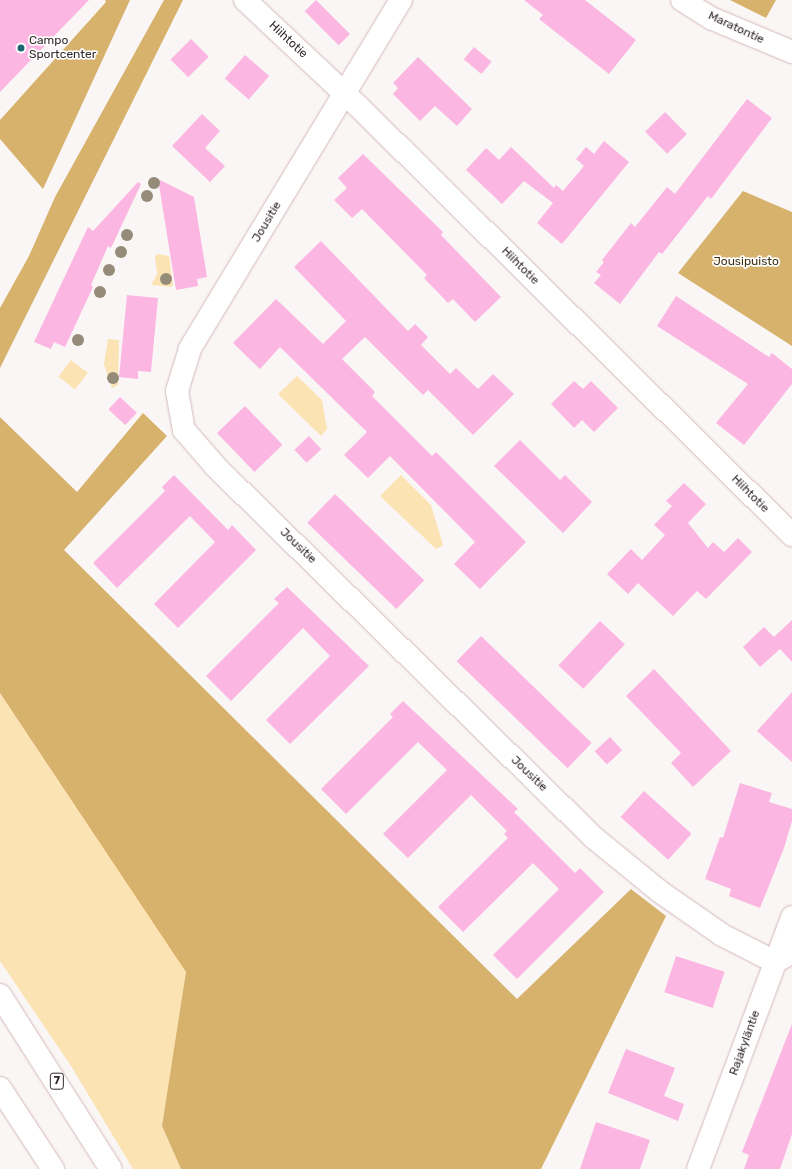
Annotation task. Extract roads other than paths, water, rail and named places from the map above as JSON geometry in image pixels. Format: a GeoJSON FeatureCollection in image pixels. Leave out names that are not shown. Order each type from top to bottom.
{"type":"FeatureCollection","features":[{"type":"Feature","properties":{"kind":"main road","name":"Hiihtotie"},"geometry":{"type":"LineString","coordinates":[[245,0],[344,93],[792,535]]}},
{"type":"Feature","properties":{"kind":"main road","name":"Jousitie"},"geometry":{"type":"LineString","coordinates":[[401,0],[190,349],[177,391],[184,430],[210,461],[593,837],[659,891],[722,935],[784,957]]}},
{"type":"Feature","properties":{"kind":"main road","name":"Maratontie"},"geometry":{"type":"LineString","coordinates":[[682,0],[714,19],[792,52]]}},
{"type":"Feature","properties":{"kind":"main road","name":"Rajakyläntie"},"geometry":{"type":"LineString","coordinates":[[698,1169],[784,957],[792,917]]}},
{"type":"Feature","properties":{"kind":"main road","name":"7"},"geometry":{"type":"LineString","coordinates":[[0,995],[112,1169]]}},
{"type":"Feature","properties":{"kind":"main road"},"geometry":{"type":"LineString","coordinates":[[0,1088],[53,1169]]}},
{"type":"Feature","properties":{"kind":"place","name":"Campo Sportcenter"},"geometry":{"type":"Point","coordinates":[21,48]}},
{"type":"Feature","properties":{"kind":"park label","name":"Jousipuisto"},"geometry":{"type":"Point","coordinates":[746,262]}}]}
